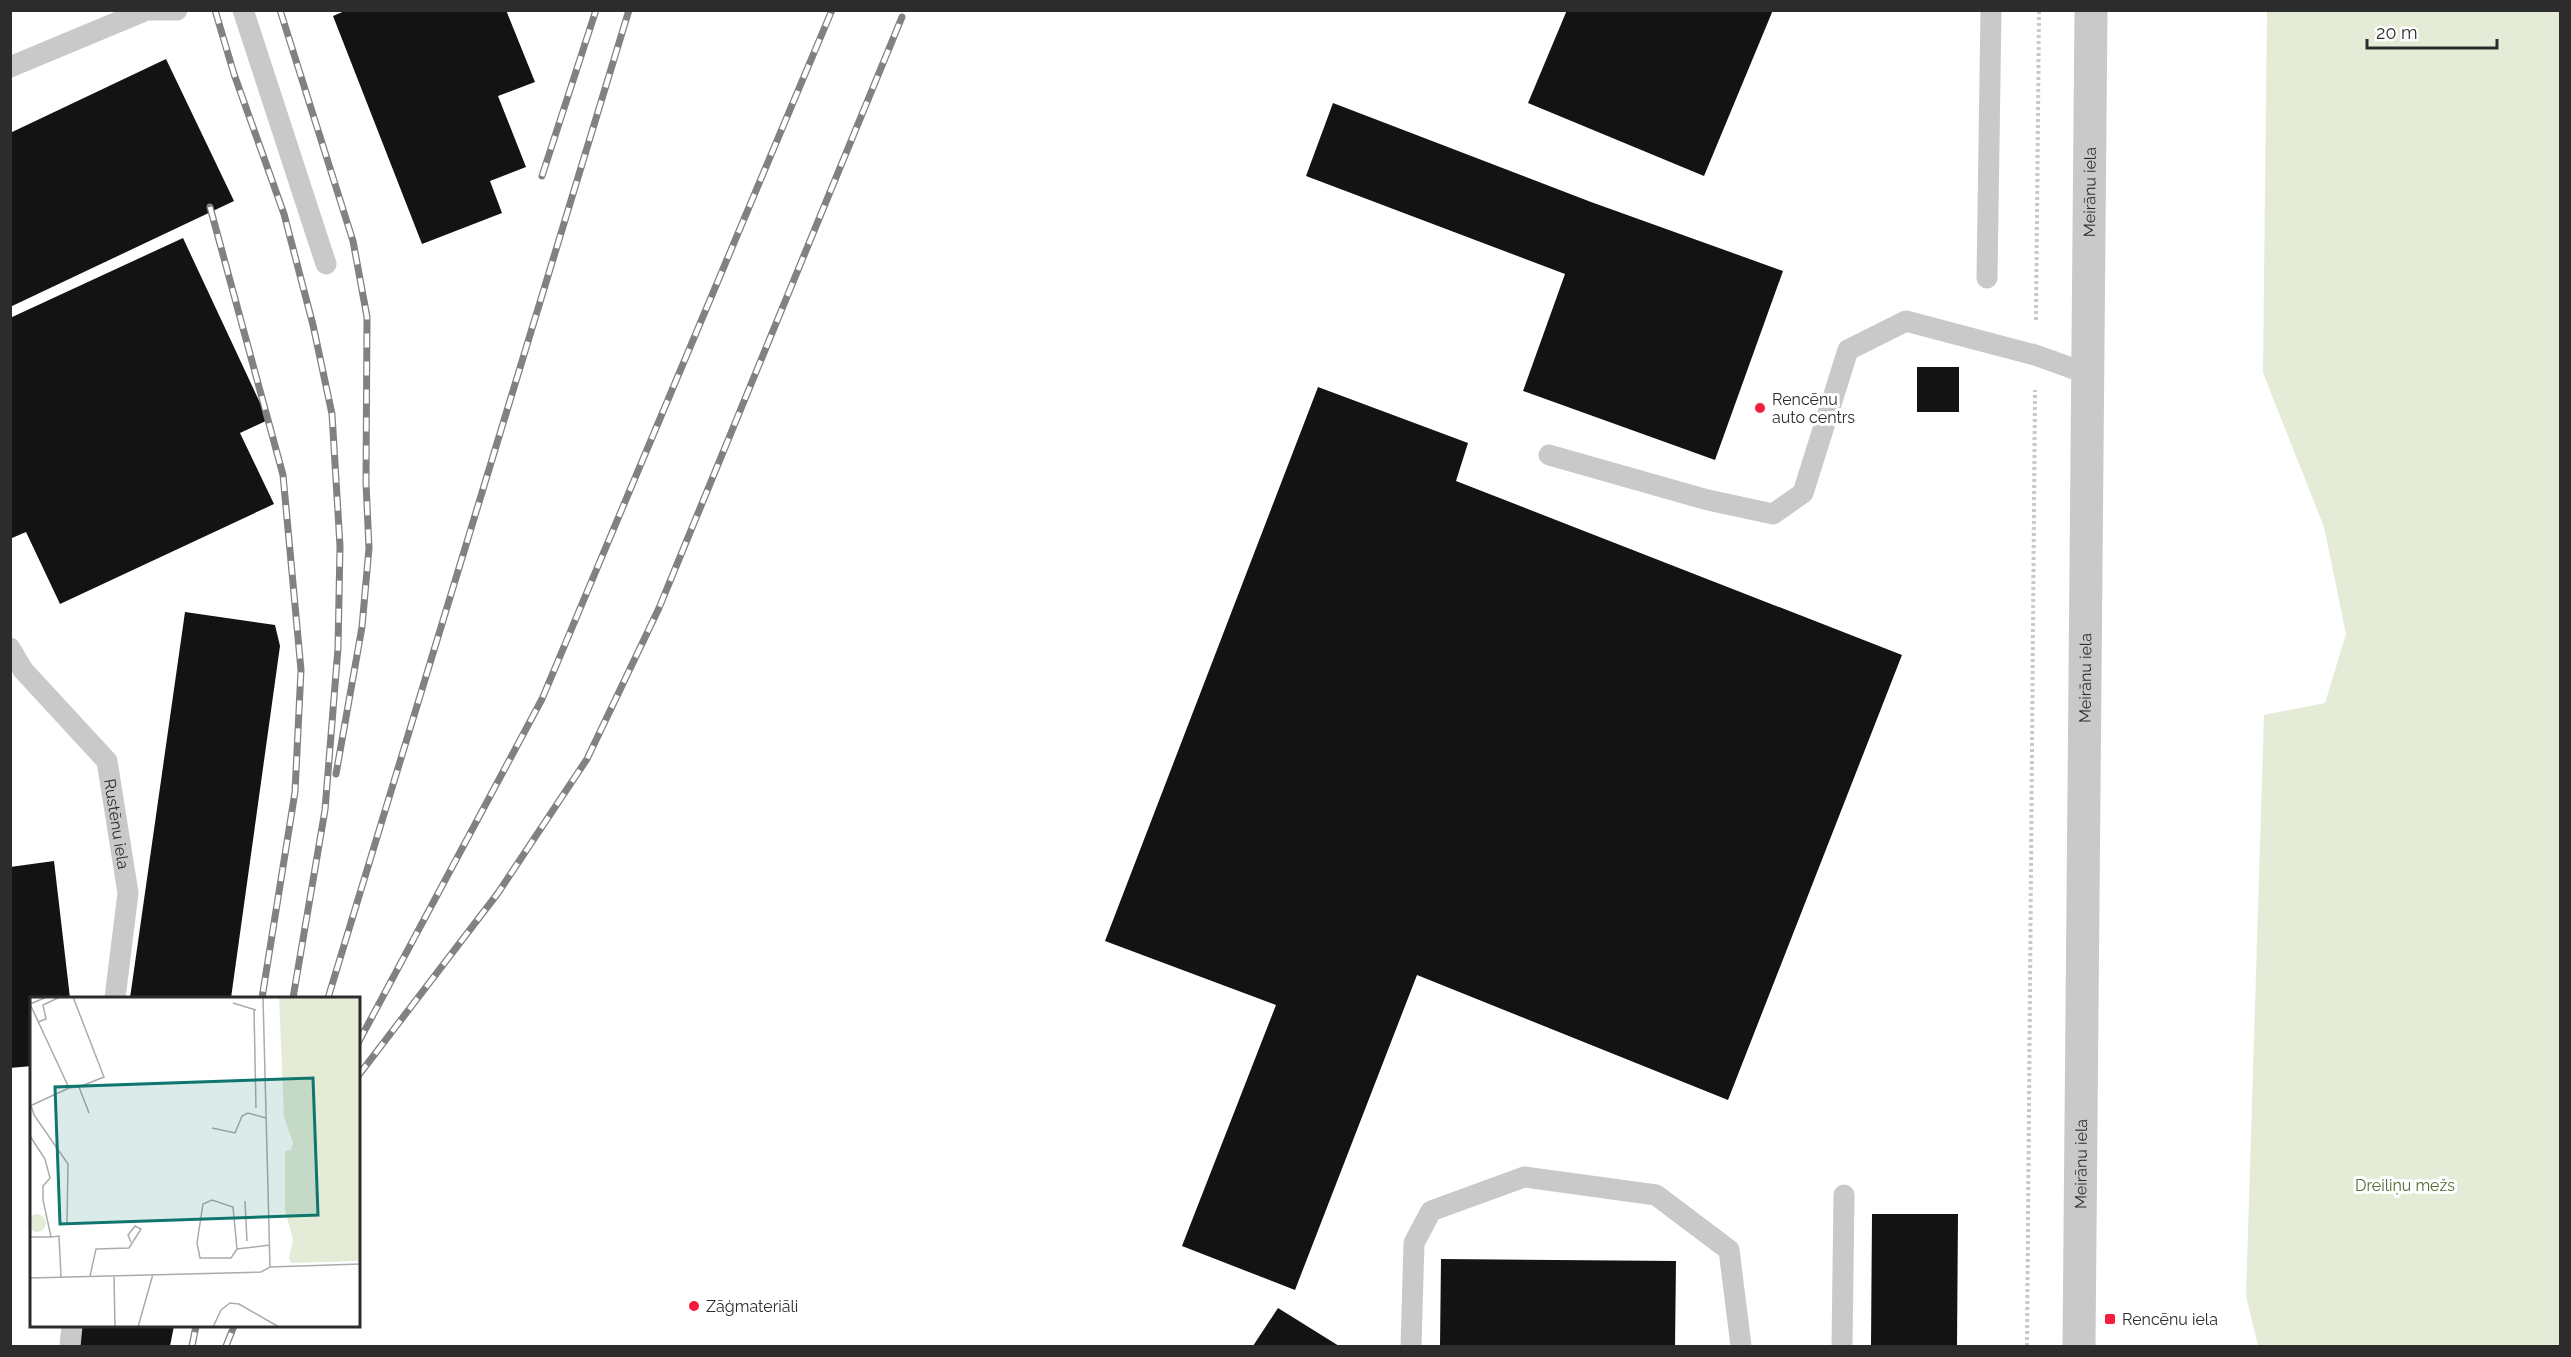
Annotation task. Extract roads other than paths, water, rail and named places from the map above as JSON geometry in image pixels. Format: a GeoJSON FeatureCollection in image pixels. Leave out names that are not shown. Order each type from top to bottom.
{"type":"FeatureCollection","features":[{"type":"Feature","properties":{"kind":"street","name":"Meirānu iela"},"geometry":{"type":"LineString","coordinates":[[2079,1347],[2091,10]]}},
{"type":"Feature","properties":{"kind":"lane"},"geometry":{"type":"LineString","coordinates":[[10,66],[141,11],[177,10]]}},
{"type":"Feature","properties":{"kind":"lane"},"geometry":{"type":"LineString","coordinates":[[243,10],[326,264]]}},
{"type":"Feature","properties":{"kind":"lane"},"geometry":{"type":"LineString","coordinates":[[1987,278],[1990,10]]}},
{"type":"Feature","properties":{"kind":"lane"},"geometry":{"type":"LineString","coordinates":[[1549,454],[1708,500],[1773,514],[1803,493],[1848,350],[1906,321],[2036,355],[2088,374]]}},
{"type":"Feature","properties":{"kind":"lane","name":"Rustēnu iela"},"geometry":{"type":"LineString","coordinates":[[10,648],[24,670],[107,761],[128,893],[115,997]]}},
{"type":"Feature","properties":{"kind":"lane"},"geometry":{"type":"LineString","coordinates":[[1411,1347],[1414,1243],[1431,1212],[1524,1178],[1656,1195],[1729,1250],[1741,1347]]}},
{"type":"Feature","properties":{"kind":"lane"},"geometry":{"type":"LineString","coordinates":[[1842,1347],[1844,1195]]}},
{"type":"Feature","properties":{"kind":"lane"},"geometry":{"type":"LineString","coordinates":[[70,1347],[72,1327]]}},
{"type":"Feature","properties":{"kind":"railway"},"geometry":{"type":"LineString","coordinates":[[215,10],[234,74],[284,214],[313,325],[332,414],[340,546],[338,648],[325,810],[293,997]]}},
{"type":"Feature","properties":{"kind":"railway"},"geometry":{"type":"LineString","coordinates":[[280,10],[353,241],[367,317],[366,483],[369,548],[362,627],[336,774]]}},
{"type":"Feature","properties":{"kind":"railway"},"geometry":{"type":"LineString","coordinates":[[542,176],[596,10]]}},
{"type":"Feature","properties":{"kind":"railway"},"geometry":{"type":"LineString","coordinates":[[328,997],[629,10]]}},
{"type":"Feature","properties":{"kind":"railway"},"geometry":{"type":"LineString","coordinates":[[360,1039],[542,699],[832,10]]}},
{"type":"Feature","properties":{"kind":"railway"},"geometry":{"type":"LineString","coordinates":[[360,1073],[498,893],[587,759],[659,608],[902,17]]}},
{"type":"Feature","properties":{"kind":"railway"},"geometry":{"type":"LineString","coordinates":[[210,207],[283,475],[301,670],[295,792],[262,997]]}},
{"type":"Feature","properties":{"kind":"railway"},"geometry":{"type":"LineString","coordinates":[[192,1346],[196,1327]]}},
{"type":"Feature","properties":{"kind":"railway"},"geometry":{"type":"LineString","coordinates":[[226,1346],[234,1327]]}},
{"type":"Feature","properties":{"kind":"place","name":"Rencēnu auto centrs"},"geometry":{"type":"Point","coordinates":[1760,408]}},
{"type":"Feature","properties":{"kind":"place","name":"Zāģmateriāli"},"geometry":{"type":"Point","coordinates":[694,1306]}},
{"type":"Feature","properties":{"kind":"place","name":"Rencēnu iela"},"geometry":{"type":"Point","coordinates":[2110,1319]}},
{"type":"Feature","properties":{"kind":"park label","name":"Dreiliņu mežs"},"geometry":{"type":"Point","coordinates":[2405,1185]}}]}
